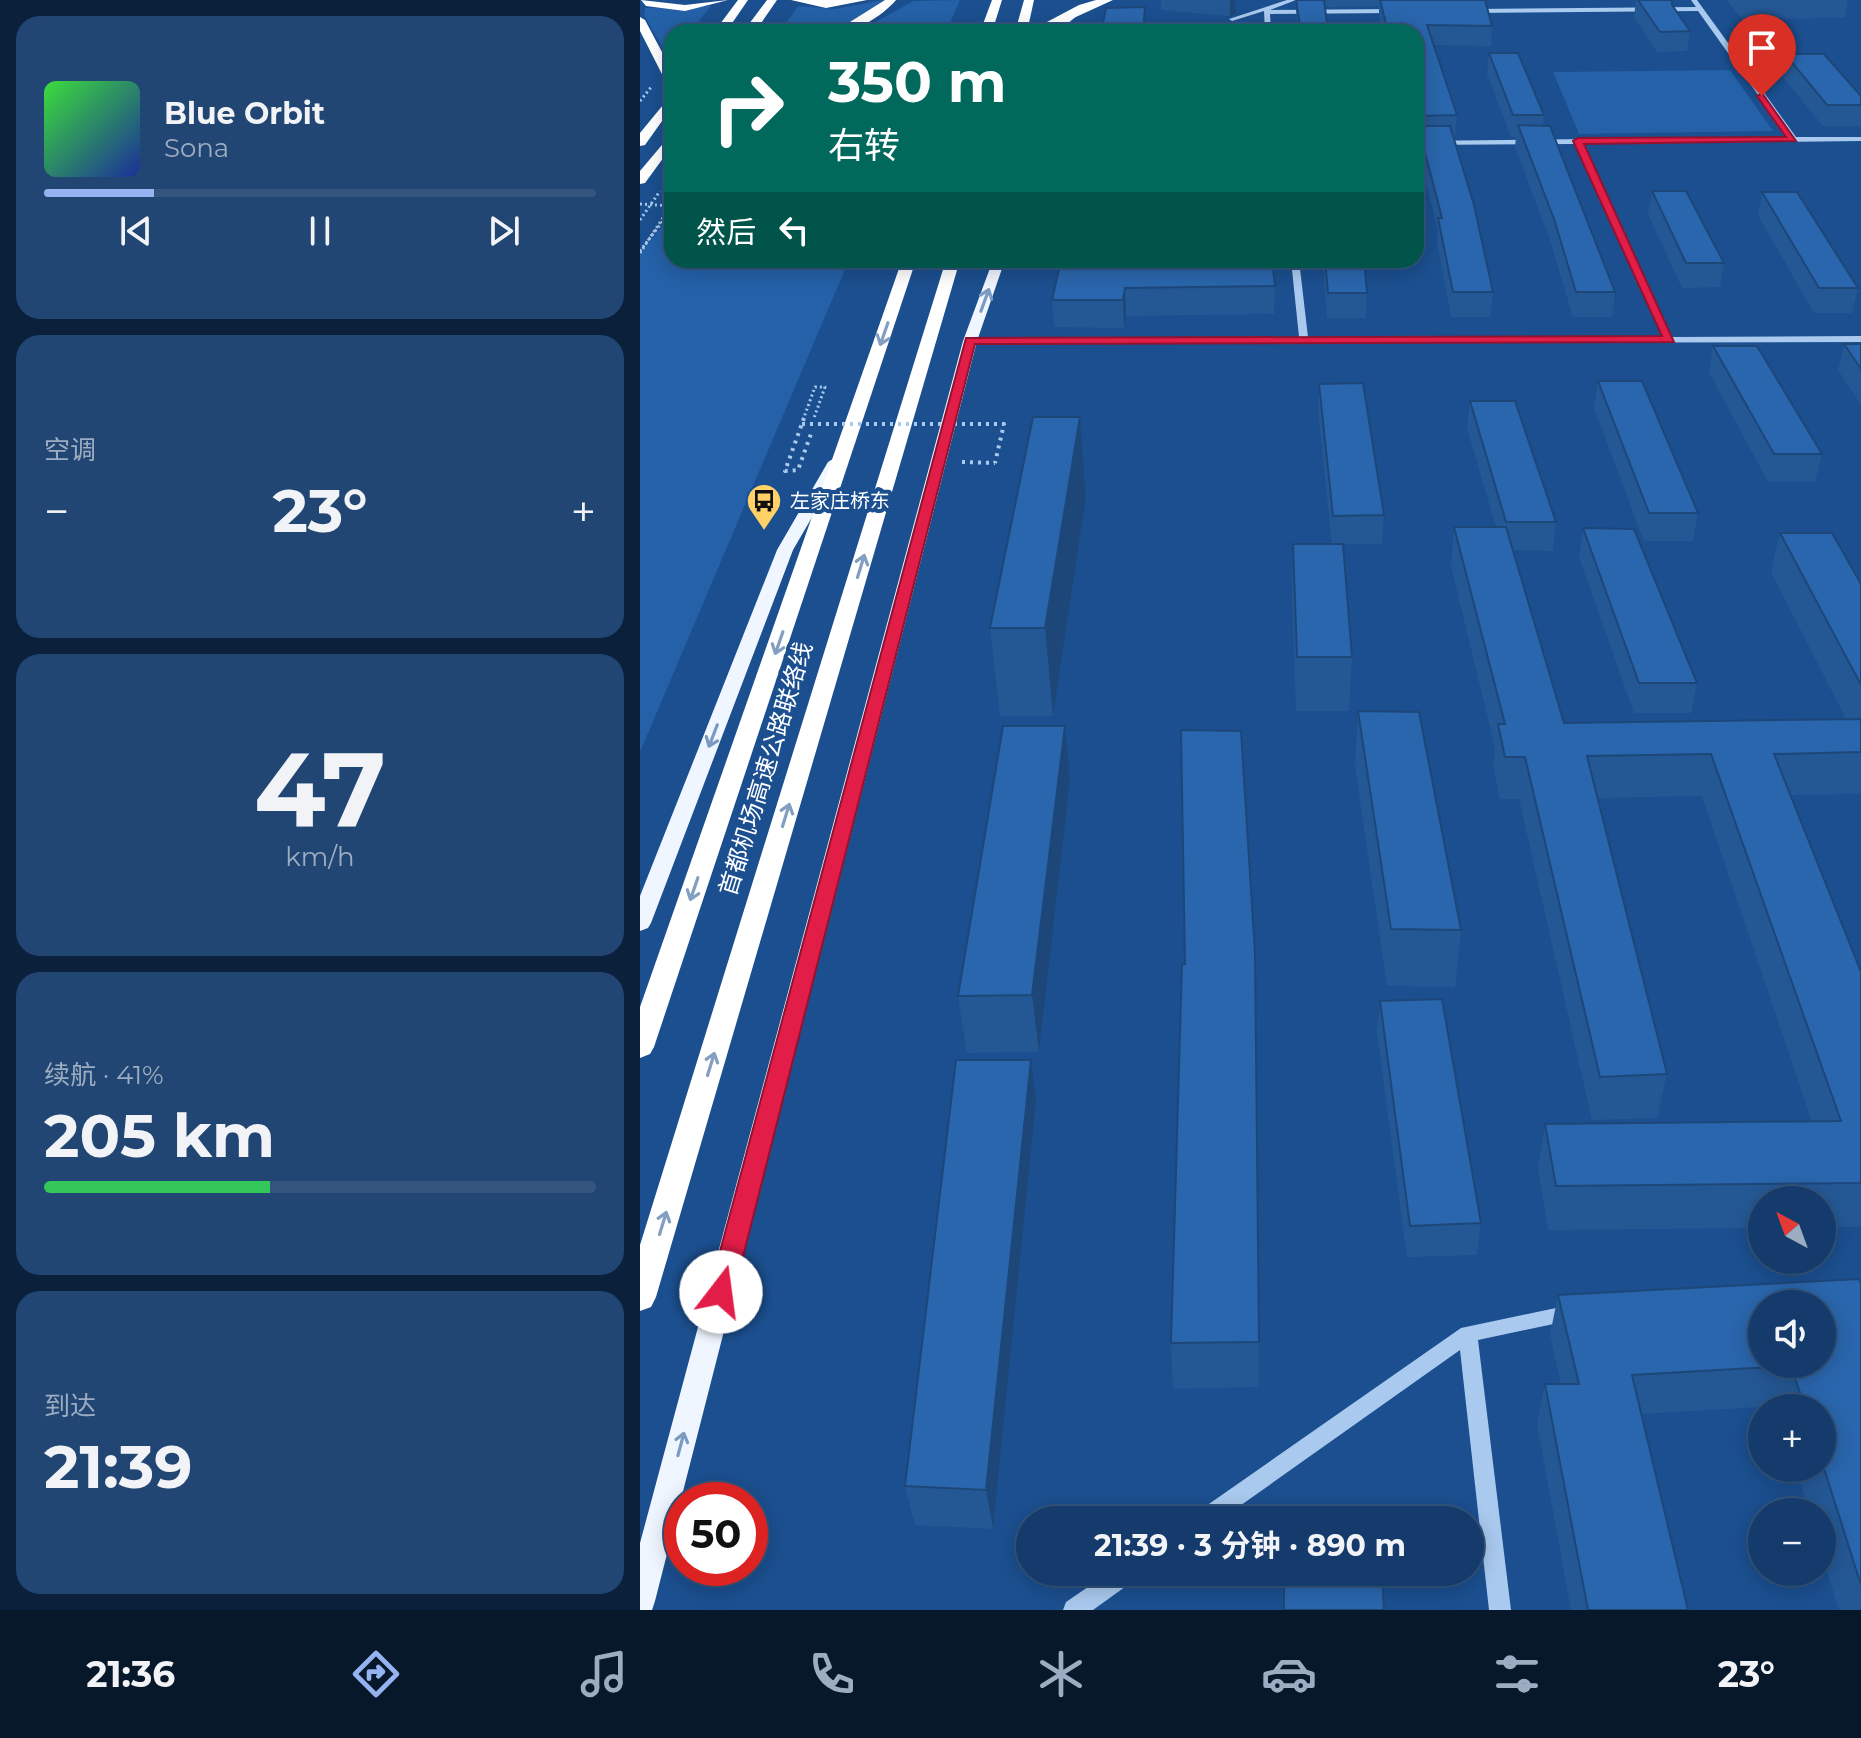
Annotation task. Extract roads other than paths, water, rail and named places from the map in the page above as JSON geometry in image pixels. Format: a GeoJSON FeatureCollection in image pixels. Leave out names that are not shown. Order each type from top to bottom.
{"type":"FeatureCollection","features":[{"type":"Feature","properties":{"kind":"highway"},"geometry":{"type":"LineString","coordinates":[[646,0],[650,4],[685,8],[723,0]]}},
{"type":"Feature","properties":{"kind":"highway"},"geometry":{"type":"LineString","coordinates":[[726,24],[743,0]]}},
{"type":"Feature","properties":{"kind":"highway"},"geometry":{"type":"LineString","coordinates":[[755,24],[772,0]]}},
{"type":"Feature","properties":{"kind":"highway"},"geometry":{"type":"LineString","coordinates":[[796,0],[826,5],[862,0]]}},
{"type":"Feature","properties":{"kind":"highway"},"geometry":{"type":"LineString","coordinates":[[855,24],[879,11],[891,0]]}},
{"type":"Feature","properties":{"kind":"highway"},"geometry":{"type":"LineString","coordinates":[[989,24],[997,0]]}},
{"type":"Feature","properties":{"kind":"highway"},"geometry":{"type":"LineString","coordinates":[[1023,24],[1029,0]]}},
{"type":"Feature","properties":{"kind":"highway"},"geometry":{"type":"LineString","coordinates":[[1050,24],[1083,7],[1108,0]]}},
{"type":"Feature","properties":{"kind":"highway"},"geometry":{"type":"LineString","coordinates":[[640,20],[664,66]]}},
{"type":"Feature","properties":{"kind":"highway"},"geometry":{"type":"LineString","coordinates":[[640,142],[647,126],[664,107]]}},
{"type":"Feature","properties":{"kind":"highway"},"geometry":{"type":"LineString","coordinates":[[640,180],[664,148]]}},
{"type":"Feature","properties":{"kind":"highway","name":"首都机场高速公路联络线"},"geometry":{"type":"LineString","coordinates":[[640,1047],[906,268]]}},
{"type":"Feature","properties":{"kind":"highway","name":"首都机场高速公路联络线"},"geometry":{"type":"LineString","coordinates":[[640,1297],[951,268]]}},
{"type":"Feature","properties":{"kind":"main road"},"geometry":{"type":"LineString","coordinates":[[1062,24],[1083,7]]}},
{"type":"Feature","properties":{"kind":"main road"},"geometry":{"type":"LineString","coordinates":[[640,1601],[970,341],[996,268]]}},
{"type":"Feature","properties":{"kind":"main road"},"geometry":{"type":"LineString","coordinates":[[640,923],[785,550],[850,437]]}},
{"type":"Feature","properties":{"kind":"street"},"geometry":{"type":"LineString","coordinates":[[1232,19],[1293,0]]}},
{"type":"Feature","properties":{"kind":"street"},"geometry":{"type":"LineString","coordinates":[[1694,0],[1793,139]]}},
{"type":"Feature","properties":{"kind":"street"},"geometry":{"type":"LineString","coordinates":[[1456,11],[1700,9]]}},
{"type":"Feature","properties":{"kind":"street"},"geometry":{"type":"LineString","coordinates":[[1267,10],[1409,11]]}},
{"type":"Feature","properties":{"kind":"street"},"geometry":{"type":"LineString","coordinates":[[1267,10],[1268,24]]}},
{"type":"Feature","properties":{"kind":"street"},"geometry":{"type":"LineString","coordinates":[[1424,143],[1861,139]]}},
{"type":"Feature","properties":{"kind":"street"},"geometry":{"type":"LineString","coordinates":[[1578,141],[1669,340]]}},
{"type":"Feature","properties":{"kind":"street"},"geometry":{"type":"LineString","coordinates":[[1296,268],[1304,341]]}},
{"type":"Feature","properties":{"kind":"street"},"geometry":{"type":"LineString","coordinates":[[970,341],[1861,339]]}},
{"type":"Feature","properties":{"kind":"street"},"geometry":{"type":"LineString","coordinates":[[1223,1506],[1468,1334],[1591,1308]]}},
{"type":"Feature","properties":{"kind":"street"},"geometry":{"type":"LineString","coordinates":[[1468,1334],[1500,1610]]}},
{"type":"Feature","properties":{"kind":"street"},"geometry":{"type":"LineString","coordinates":[[1074,1610],[1108,1586]]}},
{"type":"Feature","properties":{"kind":"place","name":"左家庄桥东"},"geometry":{"type":"Point","coordinates":[764,532]}}]}
